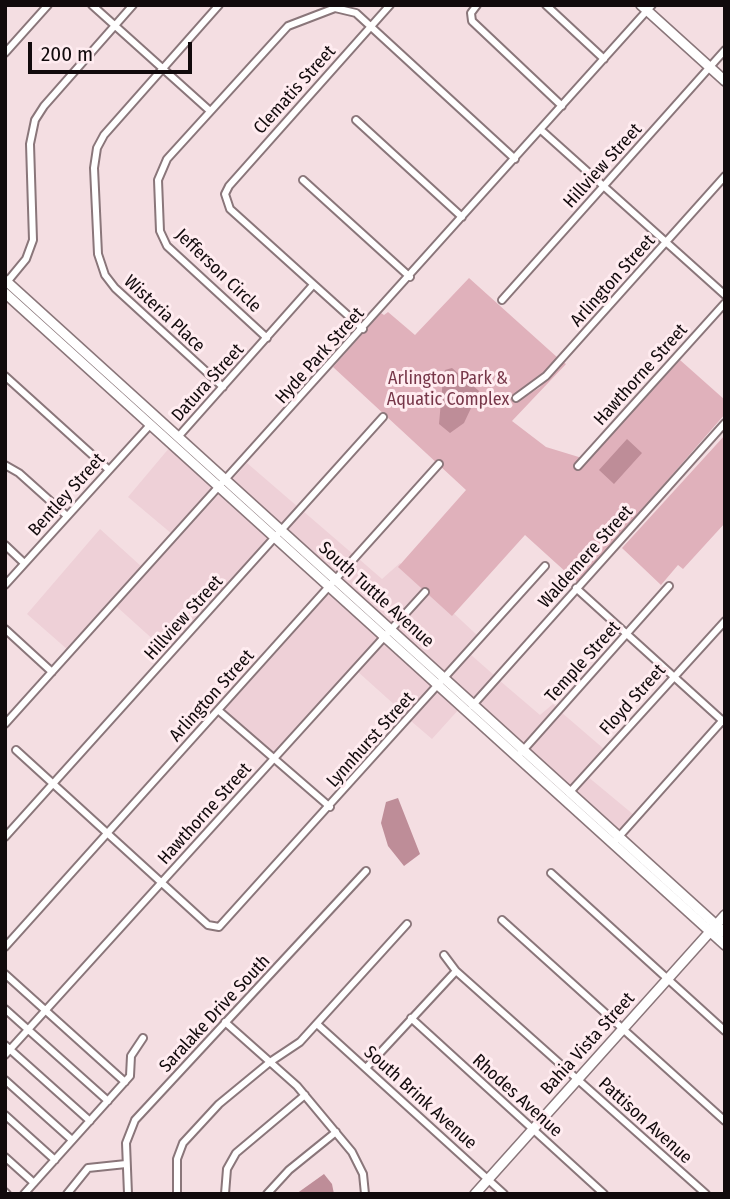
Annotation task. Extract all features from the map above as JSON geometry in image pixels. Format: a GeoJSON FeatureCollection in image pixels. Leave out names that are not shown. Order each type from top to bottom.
{"type":"FeatureCollection","features":[{"type":"Feature","properties":{"kind":"main road"},"geometry":{"type":"LineString","coordinates":[[647,7],[725,81]]}},
{"type":"Feature","properties":{"kind":"main road","name":"South Tuttle Avenue"},"geometry":{"type":"LineString","coordinates":[[6,281],[178,437],[223,484]]}},
{"type":"Feature","properties":{"kind":"main road","name":"South Tuttle Avenue"},"geometry":{"type":"LineString","coordinates":[[5,293],[150,425],[279,534],[713,929],[725,945]]}},
{"type":"Feature","properties":{"kind":"main road","name":"Bahia Vista Street"},"geometry":{"type":"LineString","coordinates":[[475,1194],[725,915]]}},
{"type":"Feature","properties":{"kind":"main road","name":"South Tuttle Avenue"},"geometry":{"type":"LineString","coordinates":[[713,929],[725,933]]}},
{"type":"Feature","properties":{"kind":"street"},"geometry":{"type":"LineString","coordinates":[[5,53],[48,5]]}},
{"type":"Feature","properties":{"kind":"street"},"geometry":{"type":"LineString","coordinates":[[92,5],[210,111]]}},
{"type":"Feature","properties":{"kind":"street"},"geometry":{"type":"LineString","coordinates":[[6,281],[26,259],[33,240],[30,144],[35,120],[44,106],[133,5]]}},
{"type":"Feature","properties":{"kind":"street","name":"Wisteria Place"},"geometry":{"type":"LineString","coordinates":[[219,5],[107,131],[97,148],[94,168],[99,258],[114,288],[223,387]]}},
{"type":"Feature","properties":{"kind":"street","name":"Clematis Street"},"geometry":{"type":"LineString","coordinates":[[313,285],[230,209],[225,197],[229,186],[390,5]]}},
{"type":"Feature","properties":{"kind":"street"},"geometry":{"type":"LineString","coordinates":[[477,5],[471,13],[472,21],[562,106]]}},
{"type":"Feature","properties":{"kind":"street"},"geometry":{"type":"LineString","coordinates":[[546,5],[604,59]]}},
{"type":"Feature","properties":{"kind":"street","name":"Hyde Park Street"},"geometry":{"type":"LineString","coordinates":[[7,719],[410,277],[647,7]]}},
{"type":"Feature","properties":{"kind":"street","name":"Jefferson Circle"},"geometry":{"type":"LineString","coordinates":[[267,338],[172,251],[160,231],[159,173],[167,159],[294,22],[338,8],[356,13],[515,159]]}},
{"type":"Feature","properties":{"kind":"street","name":"Hillview Street"},"geometry":{"type":"LineString","coordinates":[[502,300],[725,50]]}},
{"type":"Feature","properties":{"kind":"street"},"geometry":{"type":"LineString","coordinates":[[356,120],[463,217]]}},
{"type":"Feature","properties":{"kind":"street"},"geometry":{"type":"LineString","coordinates":[[541,130],[725,295]]}},
{"type":"Feature","properties":{"kind":"street","name":"Arlington Street"},"geometry":{"type":"LineString","coordinates":[[516,398],[546,376],[725,176]]}},
{"type":"Feature","properties":{"kind":"street"},"geometry":{"type":"LineString","coordinates":[[303,180],[410,277]]}},
{"type":"Feature","properties":{"kind":"street"},"geometry":{"type":"LineString","coordinates":[[313,285],[363,329]]}},
{"type":"Feature","properties":{"kind":"street","name":"Datura Street"},"geometry":{"type":"LineString","coordinates":[[178,437],[313,285]]}},
{"type":"Feature","properties":{"kind":"street","name":"Hawthorne Street"},"geometry":{"type":"LineString","coordinates":[[579,466],[725,303]]}},
{"type":"Feature","properties":{"kind":"street"},"geometry":{"type":"LineString","coordinates":[[5,376],[109,470]]}},
{"type":"Feature","properties":{"kind":"street","name":"Hillview Street"},"geometry":{"type":"LineString","coordinates":[[5,836],[383,417]]}},
{"type":"Feature","properties":{"kind":"street","name":"Waldemere Street"},"geometry":{"type":"LineString","coordinates":[[470,707],[725,423]]}},
{"type":"Feature","properties":{"kind":"street","name":"Bentley Street"},"geometry":{"type":"LineString","coordinates":[[5,584],[150,425]]}},
{"type":"Feature","properties":{"kind":"street","name":"Arlington Street"},"geometry":{"type":"LineString","coordinates":[[5,947],[439,464]]}},
{"type":"Feature","properties":{"kind":"street"},"geometry":{"type":"LineString","coordinates":[[5,465],[19,473],[67,516]]}},
{"type":"Feature","properties":{"kind":"street"},"geometry":{"type":"LineString","coordinates":[[5,545],[24,564]]}},
{"type":"Feature","properties":{"kind":"street","name":"Lynnhurst Street"},"geometry":{"type":"LineString","coordinates":[[162,882],[214,928],[222,925],[545,566]]}},
{"type":"Feature","properties":{"kind":"street","name":"Temple Street"},"geometry":{"type":"LineString","coordinates":[[520,753],[669,586]]}},
{"type":"Feature","properties":{"kind":"street"},"geometry":{"type":"LineString","coordinates":[[576,588],[724,721],[616,840]]}},
{"type":"Feature","properties":{"kind":"street","name":"Hawthorne Street"},"geometry":{"type":"LineString","coordinates":[[7,1049],[28,1030],[425,592]]}},
{"type":"Feature","properties":{"kind":"street","name":"Floyd Street"},"geometry":{"type":"LineString","coordinates":[[567,796],[725,621]]}},
{"type":"Feature","properties":{"kind":"street"},"geometry":{"type":"LineString","coordinates":[[5,629],[52,672]]}},
{"type":"Feature","properties":{"kind":"street"},"geometry":{"type":"LineString","coordinates":[[218,710],[330,807]]}},
{"type":"Feature","properties":{"kind":"street"},"geometry":{"type":"LineString","coordinates":[[16,750],[162,882]]}},
{"type":"Feature","properties":{"kind":"street","name":"Saralake Drive South"},"geometry":{"type":"LineString","coordinates":[[128,1194],[126,1143],[133,1124],[366,870]]}},
{"type":"Feature","properties":{"kind":"street"},"geometry":{"type":"LineString","coordinates":[[551,873],[725,1031]]}},
{"type":"Feature","properties":{"kind":"street"},"geometry":{"type":"LineString","coordinates":[[502,920],[725,1121]]}},
{"type":"Feature","properties":{"kind":"street"},"geometry":{"type":"LineString","coordinates":[[177,1194],[177,1159],[180,1147],[212,1110],[270,1062],[295,1047],[407,924]]}},
{"type":"Feature","properties":{"kind":"street","name":"Pattison Avenue"},"geometry":{"type":"LineString","coordinates":[[444,955],[456,971],[706,1194]]}},
{"type":"Feature","properties":{"kind":"street"},"geometry":{"type":"LineString","coordinates":[[366,1068],[456,971]]}},
{"type":"Feature","properties":{"kind":"street"},"geometry":{"type":"LineString","coordinates":[[5,974],[125,1082]]}},
{"type":"Feature","properties":{"kind":"street"},"geometry":{"type":"LineString","coordinates":[[5,1009],[107,1101]]}},
{"type":"Feature","properties":{"kind":"street","name":"Rhodes Avenue"},"geometry":{"type":"LineString","coordinates":[[411,1018],[604,1194]]}},
{"type":"Feature","properties":{"kind":"street"},"geometry":{"type":"LineString","coordinates":[[225,1022],[305,1095],[336,1132],[359,1162],[365,1194]]}},
{"type":"Feature","properties":{"kind":"street","name":"South Brink Avenue"},"geometry":{"type":"LineString","coordinates":[[317,1024],[504,1194]]}},
{"type":"Feature","properties":{"kind":"street"},"geometry":{"type":"LineString","coordinates":[[24,1194],[130,1076],[132,1051],[143,1038]]}},
{"type":"Feature","properties":{"kind":"street"},"geometry":{"type":"LineString","coordinates":[[7,1049],[90,1121]]}},
{"type":"Feature","properties":{"kind":"street"},"geometry":{"type":"LineString","coordinates":[[5,1080],[72,1140]]}},
{"type":"Feature","properties":{"kind":"street"},"geometry":{"type":"LineString","coordinates":[[225,1194],[227,1169],[236,1153],[305,1095]]}},
{"type":"Feature","properties":{"kind":"street"},"geometry":{"type":"LineString","coordinates":[[5,1115],[55,1160]]}},
{"type":"Feature","properties":{"kind":"street"},"geometry":{"type":"LineString","coordinates":[[267,1194],[289,1170],[336,1132]]}},
{"type":"Feature","properties":{"kind":"street"},"geometry":{"type":"LineString","coordinates":[[5,1157],[34,1183]]}},
{"type":"Feature","properties":{"kind":"street"},"geometry":{"type":"LineString","coordinates":[[67,1194],[92,1166],[126,1164]]}},
{"type":"Feature","properties":{"kind":"shaded area"},"geometry":{"type":"Polygon","coordinates":[[[452,368],[479,391],[464,423],[450,433],[439,424],[445,370],[452,368]]]}},
{"type":"Feature","properties":{"kind":"shaded area"},"geometry":{"type":"Polygon","coordinates":[[[627,439],[642,453],[614,484],[599,470],[627,439]]]}},
{"type":"Feature","properties":{"kind":"shaded area"},"geometry":{"type":"Polygon","coordinates":[[[170,447],[216,487],[172,534],[128,497],[170,447]]]}},
{"type":"Feature","properties":{"kind":"shaded area"},"geometry":{"type":"Polygon","coordinates":[[[247,463],[298,507],[281,526],[231,481],[247,463]]]}},
{"type":"Feature","properties":{"kind":"shaded area"},"geometry":{"type":"Polygon","coordinates":[[[221,492],[271,537],[167,652],[116,606],[221,492]]]}},
{"type":"Feature","properties":{"kind":"shaded area"},"geometry":{"type":"Polygon","coordinates":[[[303,511],[354,555],[336,575],[286,530],[303,511]]]}},
{"type":"Feature","properties":{"kind":"shaded area"},"geometry":{"type":"Polygon","coordinates":[[[100,529],[142,567],[68,650],[27,614],[100,529]]]}},
{"type":"Feature","properties":{"kind":"shaded area"},"geometry":{"type":"Polygon","coordinates":[[[359,559],[382,579],[400,563],[478,636],[444,675],[395,629],[428,592],[424,588],[390,625],[341,580],[359,559]]]}},
{"type":"Feature","properties":{"kind":"shaded area"},"geometry":{"type":"Polygon","coordinates":[[[331,591],[380,636],[273,754],[222,710],[331,591]]]}},
{"type":"Feature","properties":{"kind":"shaded area"},"geometry":{"type":"Polygon","coordinates":[[[385,640],[434,686],[407,716],[357,671],[385,640]]]}},
{"type":"Feature","properties":{"kind":"shaded area"},"geometry":{"type":"Polygon","coordinates":[[[470,654],[495,676],[473,700],[449,679],[470,654]]]}},
{"type":"Feature","properties":{"kind":"shaded area"},"geometry":{"type":"Polygon","coordinates":[[[499,680],[540,715],[553,704],[557,707],[523,745],[478,704],[499,680]]]}},
{"type":"Feature","properties":{"kind":"shaded area"},"geometry":{"type":"Polygon","coordinates":[[[439,690],[460,708],[432,739],[411,721],[439,690]]]}},
{"type":"Feature","properties":{"kind":"shaded area"},"geometry":{"type":"Polygon","coordinates":[[[561,712],[604,749],[569,788],[528,750],[561,712]]]}},
{"type":"Feature","properties":{"kind":"shaded area"},"geometry":{"type":"Polygon","coordinates":[[[587,776],[634,815],[618,832],[574,792],[587,776]]]}},
{"type":"Feature","properties":{"kind":"shaded area"},"geometry":{"type":"Polygon","coordinates":[[[398,798],[420,854],[404,866],[388,846],[381,823],[386,802],[398,798]]]}},
{"type":"Feature","properties":{"kind":"shaded area"},"geometry":{"type":"Polygon","coordinates":[[[324,1174],[332,1184],[334,1194],[296,1194],[324,1174]]]}},
{"type":"Feature","properties":{"kind":"green space","name":"Arlington Park & Aquatic Complex"},"geometry":{"type":"Polygon","coordinates":[[[469,278],[558,358],[524,397],[539,388],[563,362],[566,364],[512,421],[546,447],[582,458],[574,465],[579,470],[680,360],[725,400],[725,414],[578,583],[525,535],[452,616],[398,567],[466,490],[333,367],[381,313],[384,315],[388,312],[415,335],[469,278]]]}},
{"type":"Feature","properties":{"kind":"green space"},"geometry":{"type":"Polygon","coordinates":[[[725,435],[725,523],[683,569],[678,565],[661,585],[622,548],[725,435]]]}}]}
